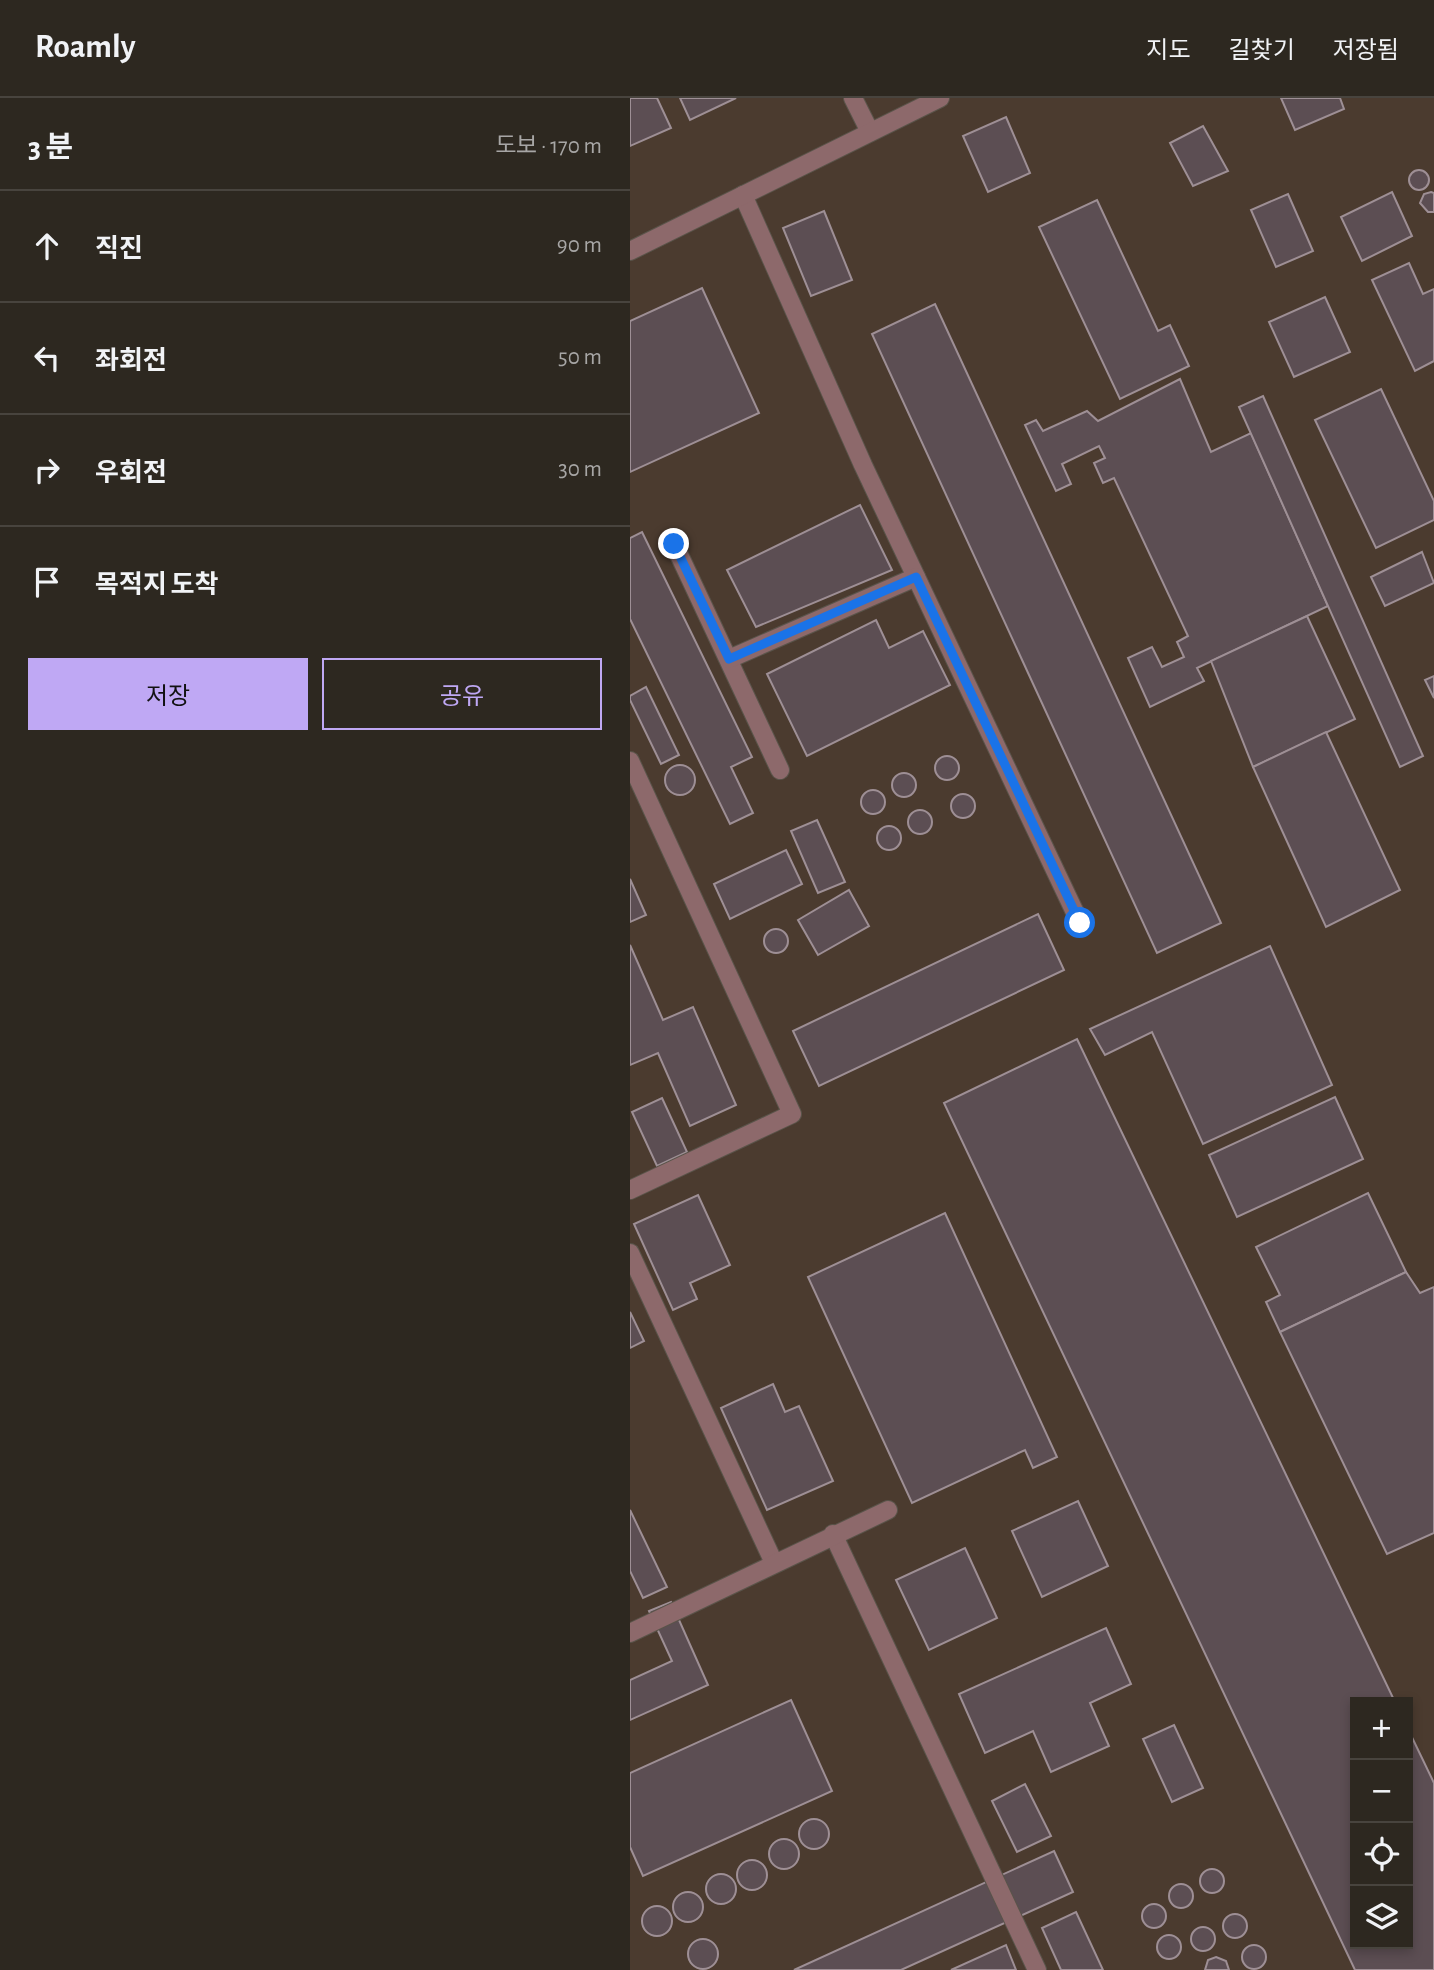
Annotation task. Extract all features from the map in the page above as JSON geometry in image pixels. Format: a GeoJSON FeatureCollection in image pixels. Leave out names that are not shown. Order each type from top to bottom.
{"type":"FeatureCollection","features":[{"type":"Feature","properties":{"kind":"lane"},"geometry":{"type":"LineString","coordinates":[[853,98],[870,132]]}},
{"type":"Feature","properties":{"kind":"lane"},"geometry":{"type":"LineString","coordinates":[[630,251],[940,98]]}},
{"type":"Feature","properties":{"kind":"lane"},"geometry":{"type":"LineString","coordinates":[[743,195],[916,577],[1080,923]]}},
{"type":"Feature","properties":{"kind":"lane"},"geometry":{"type":"LineString","coordinates":[[674,544],[780,770]]}},
{"type":"Feature","properties":{"kind":"lane"},"geometry":{"type":"LineString","coordinates":[[729,659],[916,577]]}},
{"type":"Feature","properties":{"kind":"lane"},"geometry":{"type":"LineString","coordinates":[[630,761],[792,1114],[632,1184]]}},
{"type":"Feature","properties":{"kind":"lane"},"geometry":{"type":"LineString","coordinates":[[630,1253],[774,1563]]}},
{"type":"Feature","properties":{"kind":"lane"},"geometry":{"type":"LineString","coordinates":[[630,1633],[888,1510]]}},
{"type":"Feature","properties":{"kind":"lane"},"geometry":{"type":"LineString","coordinates":[[833,1534],[1038,1970]]}},
{"type":"Feature","properties":{"kind":"shaded area"},"geometry":{"type":"Polygon","coordinates":[[[630,98],[1434,98],[1434,1970],[630,1970],[630,98]]]}},
{"type":"Feature","properties":{"kind":"building"},"geometry":{"type":"Polygon","coordinates":[[[630,98],[657,98],[671,128],[630,146],[630,98]]]}},
{"type":"Feature","properties":{"kind":"building"},"geometry":{"type":"Polygon","coordinates":[[[680,98],[736,98],[690,120],[680,98]]]}},
{"type":"Feature","properties":{"kind":"building"},"geometry":{"type":"Polygon","coordinates":[[[1281,98],[1340,98],[1344,109],[1295,130],[1281,98]]]}},
{"type":"Feature","properties":{"kind":"building"},"geometry":{"type":"Polygon","coordinates":[[[1006,117],[1030,173],[988,192],[963,136],[1006,117]]]}},
{"type":"Feature","properties":{"kind":"building"},"geometry":{"type":"Polygon","coordinates":[[[1203,126],[1228,171],[1193,186],[1170,143],[1203,126]]]}},
{"type":"Feature","properties":{"kind":"building"},"geometry":{"type":"Polygon","coordinates":[[[1419,170],[1426,173],[1429,180],[1426,187],[1419,190],[1412,187],[1409,180],[1412,173],[1419,170]]]}},
{"type":"Feature","properties":{"kind":"building"},"geometry":{"type":"Polygon","coordinates":[[[1392,192],[1412,236],[1362,261],[1341,217],[1392,192]]]}},
{"type":"Feature","properties":{"kind":"building"},"geometry":{"type":"Polygon","coordinates":[[[1434,193],[1434,212],[1428,212],[1420,203],[1424,194],[1434,193]]]}},
{"type":"Feature","properties":{"kind":"building"},"geometry":{"type":"Polygon","coordinates":[[[1288,194],[1313,251],[1276,267],[1251,210],[1288,194]]]}},
{"type":"Feature","properties":{"kind":"building"},"geometry":{"type":"Polygon","coordinates":[[[1097,200],[1158,331],[1170,325],[1189,366],[1120,399],[1039,227],[1097,200]]]}},
{"type":"Feature","properties":{"kind":"building"},"geometry":{"type":"Polygon","coordinates":[[[824,211],[852,280],[811,296],[783,228],[824,211]]]}},
{"type":"Feature","properties":{"kind":"building"},"geometry":{"type":"Polygon","coordinates":[[[1409,263],[1423,294],[1434,289],[1434,361],[1415,371],[1372,280],[1409,263]]]}},
{"type":"Feature","properties":{"kind":"building"},"geometry":{"type":"Polygon","coordinates":[[[702,288],[759,413],[630,472],[630,321],[702,288]]]}},
{"type":"Feature","properties":{"kind":"building"},"geometry":{"type":"Polygon","coordinates":[[[1325,297],[1350,352],[1294,377],[1269,322],[1325,297]]]}},
{"type":"Feature","properties":{"kind":"building"},"geometry":{"type":"Polygon","coordinates":[[[935,304],[1221,923],[1157,953],[872,334],[935,304]]]}},
{"type":"Feature","properties":{"kind":"building"},"geometry":{"type":"Polygon","coordinates":[[[1180,379],[1211,452],[1251,433],[1328,606],[1197,668],[1204,681],[1150,707],[1128,658],[1152,647],[1162,667],[1184,657],[1177,642],[1188,636],[1114,478],[1103,483],[1094,463],[1105,458],[1099,446],[1062,464],[1071,484],[1056,491],[1025,425],[1036,420],[1043,431],[1087,411],[1098,421],[1180,379]]]}},
{"type":"Feature","properties":{"kind":"building"},"geometry":{"type":"Polygon","coordinates":[[[1381,389],[1434,501],[1434,520],[1376,548],[1315,420],[1381,389]]]}},
{"type":"Feature","properties":{"kind":"building"},"geometry":{"type":"Polygon","coordinates":[[[1263,396],[1423,756],[1400,767],[1239,407],[1263,396]]]}},
{"type":"Feature","properties":{"kind":"building"},"geometry":{"type":"Polygon","coordinates":[[[860,505],[892,570],[756,627],[727,570],[860,505]]]}},
{"type":"Feature","properties":{"kind":"building"},"geometry":{"type":"Polygon","coordinates":[[[642,532],[752,757],[731,767],[753,813],[730,824],[630,619],[630,538],[642,532]]]}},
{"type":"Feature","properties":{"kind":"building"},"geometry":{"type":"Polygon","coordinates":[[[1422,552],[1434,583],[1385,606],[1371,577],[1422,552]]]}},
{"type":"Feature","properties":{"kind":"building"},"geometry":{"type":"Polygon","coordinates":[[[1307,616],[1355,719],[1253,767],[1211,661],[1307,616]]]}},
{"type":"Feature","properties":{"kind":"building"},"geometry":{"type":"Polygon","coordinates":[[[876,620],[889,648],[923,631],[950,685],[807,756],[767,674],[876,620]]]}},
{"type":"Feature","properties":{"kind":"building"},"geometry":{"type":"Polygon","coordinates":[[[1434,676],[1434,698],[1425,680],[1434,676]]]}},
{"type":"Feature","properties":{"kind":"building"},"geometry":{"type":"Polygon","coordinates":[[[646,687],[679,755],[661,764],[630,700],[630,696],[646,687]]]}},
{"type":"Feature","properties":{"kind":"building"},"geometry":{"type":"Polygon","coordinates":[[[1326,732],[1400,890],[1326,927],[1253,767],[1326,732]]]}},
{"type":"Feature","properties":{"kind":"building"},"geometry":{"type":"Polygon","coordinates":[[[947,756],[958,763],[959,768],[952,779],[947,780],[936,773],[935,768],[942,757],[947,756]]]}},
{"type":"Feature","properties":{"kind":"building"},"geometry":{"type":"Polygon","coordinates":[[[680,765],[691,769],[695,780],[691,791],[680,795],[669,791],[665,780],[669,769],[680,765]]]}},
{"type":"Feature","properties":{"kind":"building"},"geometry":{"type":"Polygon","coordinates":[[[904,773],[915,780],[916,785],[909,796],[904,797],[893,790],[892,785],[899,774],[904,773]]]}},
{"type":"Feature","properties":{"kind":"building"},"geometry":{"type":"Polygon","coordinates":[[[873,790],[884,797],[885,802],[878,813],[873,814],[862,807],[861,802],[868,791],[873,790]]]}},
{"type":"Feature","properties":{"kind":"building"},"geometry":{"type":"Polygon","coordinates":[[[963,794],[974,801],[975,806],[968,817],[963,818],[952,811],[951,806],[958,795],[963,794]]]}},
{"type":"Feature","properties":{"kind":"building"},"geometry":{"type":"Polygon","coordinates":[[[920,810],[931,817],[932,822],[925,833],[920,834],[909,827],[908,822],[915,811],[920,810]]]}},
{"type":"Feature","properties":{"kind":"building"},"geometry":{"type":"Polygon","coordinates":[[[817,820],[845,882],[818,893],[791,831],[817,820]]]}},
{"type":"Feature","properties":{"kind":"building"},"geometry":{"type":"Polygon","coordinates":[[[889,826],[900,833],[901,838],[894,849],[889,850],[878,843],[877,838],[884,827],[889,826]]]}},
{"type":"Feature","properties":{"kind":"building"},"geometry":{"type":"Polygon","coordinates":[[[786,850],[802,884],[730,919],[714,884],[786,850]]]}},
{"type":"Feature","properties":{"kind":"building"},"geometry":{"type":"Polygon","coordinates":[[[630,879],[646,915],[630,922],[630,879]]]}},
{"type":"Feature","properties":{"kind":"building"},"geometry":{"type":"Polygon","coordinates":[[[849,890],[869,926],[818,955],[798,920],[849,890]]]}},
{"type":"Feature","properties":{"kind":"building"},"geometry":{"type":"Polygon","coordinates":[[[1038,914],[1064,970],[819,1086],[793,1031],[1038,914]]]}},
{"type":"Feature","properties":{"kind":"building"},"geometry":{"type":"Polygon","coordinates":[[[776,929],[787,936],[788,941],[781,952],[776,953],[765,946],[764,941],[771,930],[776,929]]]}},
{"type":"Feature","properties":{"kind":"building"},"geometry":{"type":"Polygon","coordinates":[[[630,945],[663,1020],[693,1007],[736,1105],[690,1126],[658,1053],[630,1065],[630,945]]]}},
{"type":"Feature","properties":{"kind":"building"},"geometry":{"type":"Polygon","coordinates":[[[1270,946],[1332,1085],[1203,1144],[1152,1032],[1105,1055],[1090,1029],[1270,946]]]}},
{"type":"Feature","properties":{"kind":"building"},"geometry":{"type":"Polygon","coordinates":[[[1077,1039],[1393,1697],[1350,1697],[1350,1949],[1413,1949],[1413,1739],[1434,1783],[1434,1970],[1355,1970],[944,1103],[1077,1039]]]}},
{"type":"Feature","properties":{"kind":"building"},"geometry":{"type":"Polygon","coordinates":[[[1335,1097],[1363,1159],[1237,1217],[1209,1155],[1335,1097]]]}},
{"type":"Feature","properties":{"kind":"building"},"geometry":{"type":"Polygon","coordinates":[[[662,1098],[687,1152],[657,1166],[632,1112],[662,1098]]]}},
{"type":"Feature","properties":{"kind":"building"},"geometry":{"type":"Polygon","coordinates":[[[1368,1193],[1406,1272],[1280,1332],[1266,1302],[1280,1295],[1256,1247],[1368,1193]]]}},
{"type":"Feature","properties":{"kind":"building"},"geometry":{"type":"Polygon","coordinates":[[[698,1195],[730,1265],[690,1283],[697,1299],[673,1310],[634,1224],[698,1195]]]}},
{"type":"Feature","properties":{"kind":"building"},"geometry":{"type":"Polygon","coordinates":[[[945,1213],[1057,1457],[1033,1468],[1025,1450],[912,1503],[808,1277],[945,1213]]]}},
{"type":"Feature","properties":{"kind":"building"},"geometry":{"type":"Polygon","coordinates":[[[1406,1272],[1420,1293],[1434,1287],[1434,1533],[1387,1554],[1280,1332],[1406,1272]]]}},
{"type":"Feature","properties":{"kind":"building"},"geometry":{"type":"Polygon","coordinates":[[[630,1312],[644,1341],[630,1348],[630,1312]]]}},
{"type":"Feature","properties":{"kind":"building"},"geometry":{"type":"Polygon","coordinates":[[[773,1384],[785,1412],[799,1406],[833,1481],[767,1510],[721,1408],[773,1384]]]}},
{"type":"Feature","properties":{"kind":"building"},"geometry":{"type":"Polygon","coordinates":[[[1078,1501],[1108,1566],[1042,1597],[1012,1531],[1078,1501]]]}},
{"type":"Feature","properties":{"kind":"building"},"geometry":{"type":"Polygon","coordinates":[[[630,1510],[667,1587],[643,1598],[630,1571],[630,1510]]]}},
{"type":"Feature","properties":{"kind":"building"},"geometry":{"type":"Polygon","coordinates":[[[965,1548],[997,1618],[929,1650],[896,1580],[965,1548]]]}},
{"type":"Feature","properties":{"kind":"building"},"geometry":{"type":"Polygon","coordinates":[[[671,1602],[708,1685],[630,1720],[630,1680],[672,1661],[649,1611],[671,1602]]]}},
{"type":"Feature","properties":{"kind":"building"},"geometry":{"type":"Polygon","coordinates":[[[1106,1628],[1131,1684],[1090,1703],[1109,1746],[1051,1772],[1033,1731],[985,1753],[959,1694],[1106,1628]]]}},
{"type":"Feature","properties":{"kind":"building"},"geometry":{"type":"Polygon","coordinates":[[[791,1700],[832,1791],[643,1876],[630,1847],[630,1773],[791,1700]]]}},
{"type":"Feature","properties":{"kind":"building"},"geometry":{"type":"Polygon","coordinates":[[[1174,1725],[1203,1788],[1172,1802],[1143,1739],[1174,1725]]]}},
{"type":"Feature","properties":{"kind":"building"},"geometry":{"type":"Polygon","coordinates":[[[1025,1784],[1051,1836],[1017,1852],[992,1801],[1025,1784]]]}},
{"type":"Feature","properties":{"kind":"building"},"geometry":{"type":"Polygon","coordinates":[[[814,1819],[825,1823],[829,1834],[825,1845],[814,1849],[803,1845],[799,1834],[803,1823],[814,1819]]]}},
{"type":"Feature","properties":{"kind":"building"},"geometry":{"type":"Polygon","coordinates":[[[784,1839],[795,1843],[799,1854],[795,1865],[784,1869],[773,1865],[769,1854],[773,1843],[784,1839]]]}},
{"type":"Feature","properties":{"kind":"building"},"geometry":{"type":"Polygon","coordinates":[[[1054,1851],[1073,1892],[901,1970],[794,1970],[1054,1851]]]}},
{"type":"Feature","properties":{"kind":"building"},"geometry":{"type":"Polygon","coordinates":[[[752,1860],[763,1864],[767,1875],[763,1886],[752,1890],[741,1886],[737,1875],[741,1864],[752,1860]]]}},
{"type":"Feature","properties":{"kind":"building"},"geometry":{"type":"Polygon","coordinates":[[[1212,1869],[1223,1876],[1224,1881],[1217,1892],[1212,1893],[1201,1886],[1200,1881],[1207,1870],[1212,1869]]]}},
{"type":"Feature","properties":{"kind":"building"},"geometry":{"type":"Polygon","coordinates":[[[721,1874],[732,1878],[736,1889],[732,1900],[721,1904],[710,1900],[706,1889],[710,1878],[721,1874]]]}},
{"type":"Feature","properties":{"kind":"building"},"geometry":{"type":"Polygon","coordinates":[[[1181,1884],[1192,1891],[1193,1896],[1186,1907],[1181,1908],[1170,1901],[1169,1896],[1176,1885],[1181,1884]]]}},
{"type":"Feature","properties":{"kind":"building"},"geometry":{"type":"Polygon","coordinates":[[[688,1892],[699,1896],[703,1907],[699,1918],[688,1922],[677,1918],[673,1907],[677,1896],[688,1892]]]}},
{"type":"Feature","properties":{"kind":"building"},"geometry":{"type":"Polygon","coordinates":[[[1154,1904],[1165,1911],[1166,1916],[1159,1927],[1154,1928],[1143,1921],[1142,1916],[1149,1905],[1154,1904]]]}},
{"type":"Feature","properties":{"kind":"building"},"geometry":{"type":"Polygon","coordinates":[[[657,1906],[668,1910],[672,1921],[668,1932],[657,1936],[646,1932],[642,1921],[646,1910],[657,1906]]]}},
{"type":"Feature","properties":{"kind":"building"},"geometry":{"type":"Polygon","coordinates":[[[1076,1912],[1103,1970],[1061,1970],[1042,1928],[1076,1912]]]}},
{"type":"Feature","properties":{"kind":"building"},"geometry":{"type":"Polygon","coordinates":[[[1235,1914],[1246,1921],[1247,1926],[1240,1937],[1235,1938],[1224,1931],[1223,1926],[1230,1915],[1235,1914]]]}},
{"type":"Feature","properties":{"kind":"building"},"geometry":{"type":"Polygon","coordinates":[[[1203,1927],[1214,1934],[1215,1939],[1208,1950],[1203,1951],[1192,1944],[1191,1939],[1198,1928],[1203,1927]]]}},
{"type":"Feature","properties":{"kind":"building"},"geometry":{"type":"Polygon","coordinates":[[[1169,1935],[1180,1942],[1181,1947],[1174,1958],[1169,1959],[1158,1952],[1157,1947],[1164,1936],[1169,1935]]]}},
{"type":"Feature","properties":{"kind":"building"},"geometry":{"type":"Polygon","coordinates":[[[703,1939],[714,1943],[718,1954],[714,1965],[703,1969],[692,1965],[688,1954],[692,1943],[703,1939]]]}},
{"type":"Feature","properties":{"kind":"building"},"geometry":{"type":"Polygon","coordinates":[[[1006,1945],[1016,1970],[951,1970],[1006,1945]]]}},
{"type":"Feature","properties":{"kind":"building"},"geometry":{"type":"Polygon","coordinates":[[[1254,1945],[1265,1952],[1266,1957],[1259,1968],[1254,1969],[1243,1962],[1242,1957],[1249,1946],[1254,1945]]]}},
{"type":"Feature","properties":{"kind":"building"},"geometry":{"type":"Polygon","coordinates":[[[1216,1957],[1226,1961],[1229,1970],[1205,1970],[1208,1960],[1216,1957]]]}},
{"type":"Feature","properties":{"kind":"route"},"geometry":{"type":"LineString","coordinates":[[674,544],[729,659],[916,577],[1080,923]]}}]}
